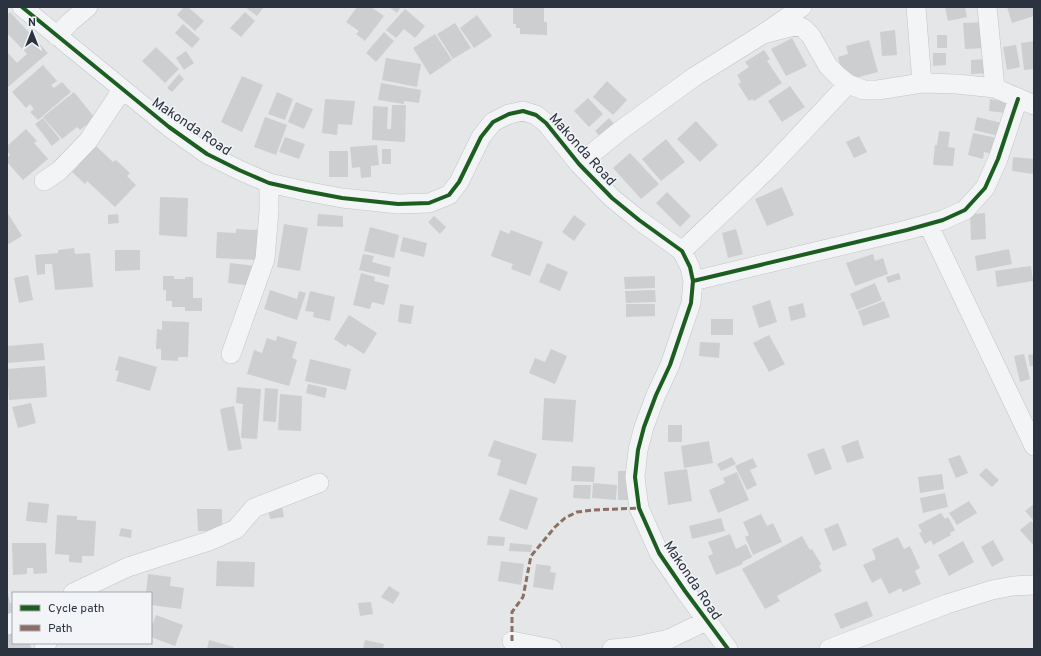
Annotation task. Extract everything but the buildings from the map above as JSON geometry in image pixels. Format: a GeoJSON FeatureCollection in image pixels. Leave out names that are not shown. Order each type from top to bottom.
{"type":"FeatureCollection","features":[{"type":"Feature","properties":{"kind":"street","name":"Makonda Road"},"geometry":{"type":"LineString","coordinates":[[22,7],[168,127],[207,154],[269,183],[305,191],[342,198],[398,204],[429,203],[449,195],[459,182],[481,138],[493,122],[508,114],[523,111],[536,115],[546,123],[579,164],[612,198],[638,220],[682,251],[690,267],[693,281],[691,303],[670,366],[656,395],[644,427],[638,450],[635,477],[639,508],[659,552],[706,621],[728,649]]}},
{"type":"Feature","properties":{"kind":"street"},"geometry":{"type":"LineString","coordinates":[[57,36],[70,22],[88,7]]}},
{"type":"Feature","properties":{"kind":"street"},"geometry":{"type":"LineString","coordinates":[[579,164],[621,130],[694,77],[763,34],[802,7]]}},
{"type":"Feature","properties":{"kind":"street"},"geometry":{"type":"LineString","coordinates":[[916,7],[922,83]]}},
{"type":"Feature","properties":{"kind":"street"},"geometry":{"type":"LineString","coordinates":[[987,7],[995,88]]}},
{"type":"Feature","properties":{"kind":"street"},"geometry":{"type":"LineString","coordinates":[[693,281],[794,258],[928,224],[943,220],[965,210],[985,188],[1026,102],[995,88],[957,84],[922,83],[878,90],[864,90],[848,84],[828,66],[811,36],[803,28],[797,26],[763,34]]}},
{"type":"Feature","properties":{"kind":"street"},"geometry":{"type":"LineString","coordinates":[[682,251],[769,168],[848,84]]}},
{"type":"Feature","properties":{"kind":"street"},"geometry":{"type":"LineString","coordinates":[[44,182],[59,171],[88,141],[122,90]]}},
{"type":"Feature","properties":{"kind":"street"},"geometry":{"type":"LineString","coordinates":[[231,354],[265,259],[269,211],[269,183]]}},
{"type":"Feature","properties":{"kind":"street"},"geometry":{"type":"LineString","coordinates":[[928,224],[1033,443]]}},
{"type":"Feature","properties":{"kind":"street"},"geometry":{"type":"LineString","coordinates":[[75,592],[128,567],[209,542],[236,529],[254,508],[319,483]]}},
{"type":"Feature","properties":{"kind":"street"},"geometry":{"type":"LineString","coordinates":[[829,649],[947,604],[992,590],[1013,586],[1034,586]]}},
{"type":"Feature","properties":{"kind":"street"},"geometry":{"type":"LineString","coordinates":[[612,649],[632,647],[669,639],[706,621]]}},
{"type":"Feature","properties":{"kind":"street"},"geometry":{"type":"LineString","coordinates":[[512,641],[552,649]]}},
{"type":"Feature","properties":{"kind":"marked path"},"geometry":{"type":"LineString","coordinates":[[512,641],[512,612],[523,597],[531,556],[555,527],[565,518],[577,512],[639,508]]}},
{"type":"Feature","properties":{"kind":"cycle path"},"geometry":{"type":"LineString","coordinates":[[22,7],[169,127],[207,154],[269,183],[305,191],[342,198],[398,204],[429,203],[449,195],[459,182],[481,137],[493,122],[509,114],[523,111],[536,115],[546,123],[579,164],[612,198],[639,220],[682,251],[690,267],[693,281],[691,303],[670,365],[656,395],[644,427],[638,450],[635,477],[639,508],[659,553],[728,649]]}},
{"type":"Feature","properties":{"kind":"cycle path"},"geometry":{"type":"LineString","coordinates":[[693,281],[907,230],[943,220],[965,210],[985,188],[998,159],[1018,99]]}}]}
